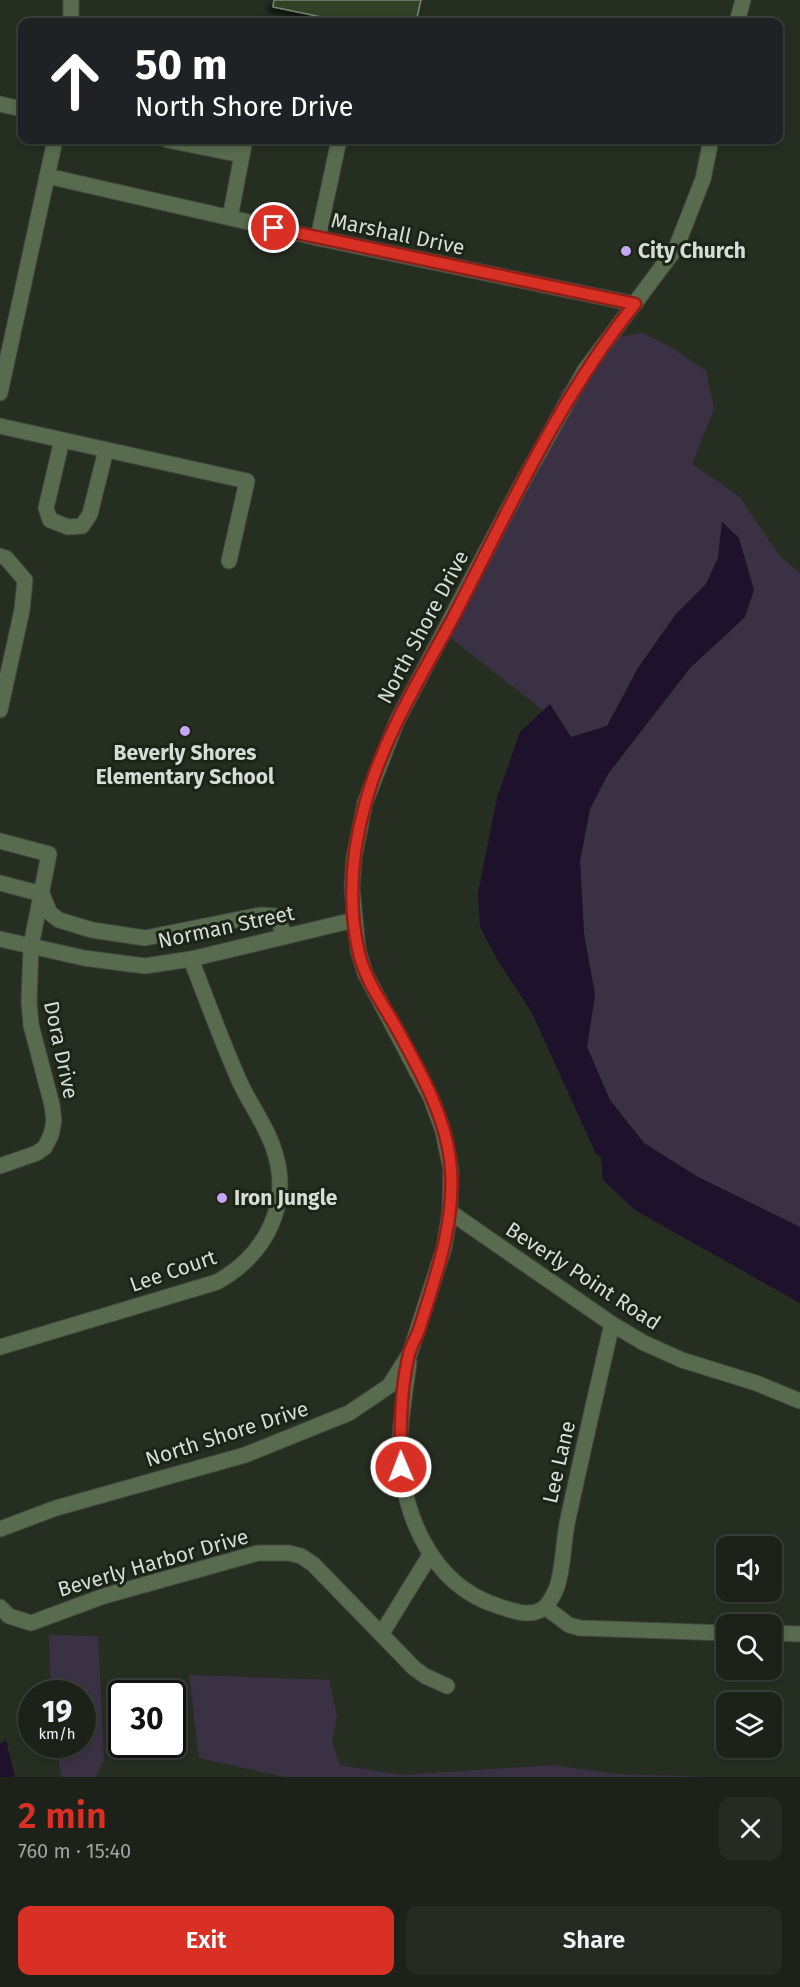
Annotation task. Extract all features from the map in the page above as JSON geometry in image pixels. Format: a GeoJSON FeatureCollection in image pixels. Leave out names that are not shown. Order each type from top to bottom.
{"type":"FeatureCollection","features":[{"type":"Feature","properties":{"kind":"street"},"geometry":{"type":"LineString","coordinates":[[71,0],[71,18]]}},
{"type":"Feature","properties":{"kind":"street"},"geometry":{"type":"LineString","coordinates":[[738,18],[743,0]]}},
{"type":"Feature","properties":{"kind":"street"},"geometry":{"type":"LineString","coordinates":[[0,104],[18,108]]}},
{"type":"Feature","properties":{"kind":"street"},"geometry":{"type":"LineString","coordinates":[[0,393],[55,144]]}},
{"type":"Feature","properties":{"kind":"street"},"geometry":{"type":"LineString","coordinates":[[186,144],[242,155]]}},
{"type":"Feature","properties":{"kind":"street"},"geometry":{"type":"LineString","coordinates":[[230,218],[244,144]]}},
{"type":"Feature","properties":{"kind":"street"},"geometry":{"type":"LineString","coordinates":[[318,238],[338,144]]}},
{"type":"Feature","properties":{"kind":"street","name":"North Shore Drive"},"geometry":{"type":"LineString","coordinates":[[0,1529],[56,1508],[245,1455],[339,1418],[367,1404],[389,1386],[410,1353],[444,1248],[450,1212],[451,1170],[443,1131],[423,1080],[365,974],[354,920],[353,868],[359,830],[378,766],[397,721],[521,485],[585,370],[676,248],[703,179],[710,144]]}},
{"type":"Feature","properties":{"kind":"street","name":"Marshall Drive"},"geometry":{"type":"LineString","coordinates":[[47,176],[318,238],[635,304]]}},
{"type":"Feature","properties":{"kind":"street"},"geometry":{"type":"LineString","coordinates":[[0,426],[247,481],[229,561]]}},
{"type":"Feature","properties":{"kind":"street"},"geometry":{"type":"LineString","coordinates":[[62,440],[46,508],[50,520],[68,527],[82,526],[90,514],[106,450]]}},
{"type":"Feature","properties":{"kind":"street"},"geometry":{"type":"LineString","coordinates":[[0,556],[6,558],[25,580],[22,610],[0,710]]}},
{"type":"Feature","properties":{"kind":"street","name":"Dora Drive"},"geometry":{"type":"LineString","coordinates":[[0,841],[49,854],[31,946],[28,1002],[31,1025],[54,1121],[45,1147],[0,1166]]}},
{"type":"Feature","properties":{"kind":"street"},"geometry":{"type":"LineString","coordinates":[[0,883],[42,894],[50,913],[59,920],[92,930],[145,938],[261,915],[275,916],[286,936]]}},
{"type":"Feature","properties":{"kind":"street","name":"Norman Street"},"geometry":{"type":"LineString","coordinates":[[0,939],[125,965],[145,966],[191,959],[354,920]]}},
{"type":"Feature","properties":{"kind":"street","name":"Lee Court"},"geometry":{"type":"LineString","coordinates":[[0,1347],[218,1281],[247,1261],[270,1230],[279,1197],[279,1178],[273,1147],[228,1056],[191,959]]}},
{"type":"Feature","properties":{"kind":"street","name":"Beverly Point Road"},"geometry":{"type":"LineString","coordinates":[[450,1212],[612,1324],[682,1360],[756,1383],[800,1401]]}},
{"type":"Feature","properties":{"kind":"street","name":"Lee Lane"},"geometry":{"type":"LineString","coordinates":[[545,1607],[557,1585],[566,1527],[612,1324]]}},
{"type":"Feature","properties":{"kind":"street"},"geometry":{"type":"LineString","coordinates":[[410,1353],[400,1437],[401,1467],[414,1521],[430,1555],[451,1578],[484,1602],[518,1613],[532,1613],[545,1607],[569,1625],[580,1628],[716,1633]]}},
{"type":"Feature","properties":{"kind":"street","name":"Beverly Harbor Drive"},"geometry":{"type":"LineString","coordinates":[[0,1607],[9,1616],[31,1623],[104,1596],[220,1562],[277,1552],[301,1556],[313,1564],[414,1668],[447,1686]]}},
{"type":"Feature","properties":{"kind":"street"},"geometry":{"type":"LineString","coordinates":[[382,1633],[430,1555]]}},
{"type":"Feature","properties":{"kind":"street"},"geometry":{"type":"LineString","coordinates":[[782,1634],[800,1634]]}},
{"type":"Feature","properties":{"kind":"shaded area"},"geometry":{"type":"Polygon","coordinates":[[[643,333],[674,349],[706,371],[714,409],[692,464],[739,496],[779,555],[800,573],[800,1227],[698,1177],[644,1143],[610,1100],[587,1047],[595,995],[584,934],[580,861],[590,809],[608,774],[690,668],[745,617],[739,538],[722,523],[718,558],[706,584],[676,614],[638,668],[607,726],[571,737],[550,705],[544,711],[438,628],[561,394],[559,393],[618,337],[643,333]]]}},
{"type":"Feature","properties":{"kind":"shaded area"},"geometry":{"type":"Polygon","coordinates":[[[722,522],[739,538],[754,590],[745,617],[690,668],[608,774],[590,809],[580,861],[584,934],[595,995],[587,1047],[610,1100],[644,1143],[698,1177],[800,1227],[800,1303],[635,1210],[603,1180],[601,1157],[596,1154],[531,1011],[498,961],[480,927],[478,893],[497,798],[520,732],[550,704],[571,737],[607,726],[638,668],[676,614],[706,584],[718,558],[722,522]]]}},
{"type":"Feature","properties":{"kind":"shaded area"},"geometry":{"type":"Polygon","coordinates":[[[49,1635],[98,1636],[104,1760],[95,1777],[62,1777],[58,1758],[96,1758],[96,1680],[51,1680],[49,1635]]]}},
{"type":"Feature","properties":{"kind":"shaded area"},"geometry":{"type":"Polygon","coordinates":[[[189,1675],[329,1680],[337,1715],[332,1742],[340,1765],[402,1775],[553,1765],[615,1774],[708,1777],[285,1777],[199,1758],[189,1675]]]}},
{"type":"Feature","properties":{"kind":"shaded area"},"geometry":{"type":"Polygon","coordinates":[[[6,1740],[15,1777],[0,1777],[0,1744],[6,1740]]]}},
{"type":"Feature","properties":{"kind":"building"},"geometry":{"type":"Polygon","coordinates":[[[274,0],[421,0],[417,18],[327,18],[273,7],[274,0]]]}},
{"type":"Feature","properties":{"kind":"place","name":"City Church"},"geometry":{"type":"Point","coordinates":[626,251]}},
{"type":"Feature","properties":{"kind":"place","name":"Beverly Shores Elementary School"},"geometry":{"type":"Point","coordinates":[185,731]}},
{"type":"Feature","properties":{"kind":"place","name":"Iron Jungle"},"geometry":{"type":"Point","coordinates":[222,1198]}},
{"type":"Feature","properties":{"kind":"route"},"geometry":{"type":"LineString","coordinates":[[274,228],[635,304],[585,370],[521,485],[397,721],[365,803],[359,830],[352,888],[358,951],[365,974],[396,1027],[431,1098],[443,1131],[451,1170],[452,1192],[444,1248],[410,1353],[400,1437],[401,1467]]}}]}
